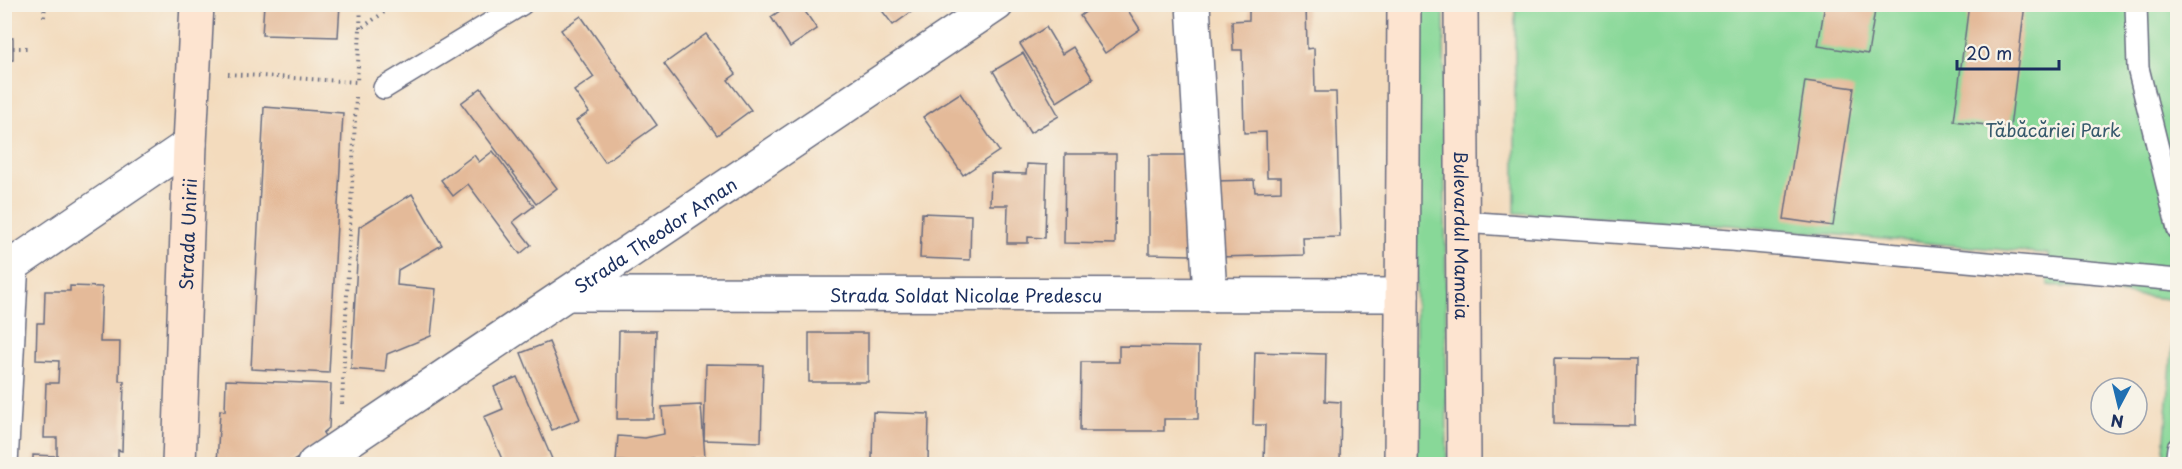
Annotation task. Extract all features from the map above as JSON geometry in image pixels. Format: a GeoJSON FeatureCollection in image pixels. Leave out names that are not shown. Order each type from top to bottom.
{"type":"FeatureCollection","features":[{"type":"Feature","properties":{"kind":"main road","name":"Strada Unirii"},"geometry":{"type":"LineString","coordinates":[[179,465],[197,4]]}},
{"type":"Feature","properties":{"kind":"main road"},"geometry":{"type":"LineString","coordinates":[[1401,465],[1404,4]]}},
{"type":"Feature","properties":{"kind":"main road","name":"Bulevardul Mamaia"},"geometry":{"type":"LineString","coordinates":[[1461,4],[1464,465]]}},
{"type":"Feature","properties":{"kind":"street","name":"Strada Theodor Aman"},"geometry":{"type":"LineString","coordinates":[[327,456],[997,4]]}},
{"type":"Feature","properties":{"kind":"street"},"geometry":{"type":"LineString","coordinates":[[1193,4],[1210,295]]}},
{"type":"Feature","properties":{"kind":"street"},"geometry":{"type":"LineString","coordinates":[[11,266],[190,144]]}},
{"type":"Feature","properties":{"kind":"street","name":"Strada Soldat Nicolae Predescu"},"geometry":{"type":"LineString","coordinates":[[567,294],[1402,295]]}},
{"type":"Feature","properties":{"kind":"lane"},"geometry":{"type":"LineString","coordinates":[[384,88],[522,4]]}},
{"type":"Feature","properties":{"kind":"lane"},"geometry":{"type":"LineString","coordinates":[[2136,4],[2138,68],[2178,229]]}},
{"type":"Feature","properties":{"kind":"lane"},"geometry":{"type":"LineString","coordinates":[[1462,222],[1731,240],[2178,280]]}},
{"type":"Feature","properties":{"kind":"lane"},"geometry":{"type":"LineString","coordinates":[[7,465],[11,266]]}},
{"type":"Feature","properties":{"kind":"lane"},"geometry":{"type":"LineString","coordinates":[[2176,465],[2178,448]]}},
{"type":"Feature","properties":{"kind":"path"},"geometry":{"type":"LineString","coordinates":[[44,17],[45,4]]}},
{"type":"Feature","properties":{"kind":"path"},"geometry":{"type":"LineString","coordinates":[[327,456],[361,4]]}},
{"type":"Feature","properties":{"kind":"path"},"geometry":{"type":"LineString","coordinates":[[360,29],[396,4]]}},
{"type":"Feature","properties":{"kind":"path"},"geometry":{"type":"LineString","coordinates":[[13,48],[27,48]]}},
{"type":"Feature","properties":{"kind":"path"},"geometry":{"type":"LineString","coordinates":[[194,72],[357,81]]}},
{"type":"Feature","properties":{"kind":"green space"},"geometry":{"type":"Polygon","coordinates":[[[1415,5],[1444,5],[1447,464],[1416,464],[1415,5]]]}},
{"type":"Feature","properties":{"kind":"green space","name":"Tăbăcăriei Park"},"geometry":{"type":"Polygon","coordinates":[[[1515,5],[2177,5],[2177,464],[2163,464],[2176,300],[2048,285],[2049,254],[1728,225],[1515,213],[1515,5]]]}},
{"type":"Feature","properties":{"kind":"building"},"geometry":{"type":"Polygon","coordinates":[[[264,4],[340,4],[338,37],[262,35],[264,4]]]}},
{"type":"Feature","properties":{"kind":"building"},"geometry":{"type":"Polygon","coordinates":[[[790,4],[800,4],[817,29],[790,47],[771,17],[790,4]]]}},
{"type":"Feature","properties":{"kind":"building"},"geometry":{"type":"Polygon","coordinates":[[[877,4],[910,4],[914,10],[893,25],[877,4]]]}},
{"type":"Feature","properties":{"kind":"building"},"geometry":{"type":"Polygon","coordinates":[[[1097,4],[1124,4],[1140,29],[1105,53],[1080,16],[1097,4]]]}},
{"type":"Feature","properties":{"kind":"building"},"geometry":{"type":"Polygon","coordinates":[[[1218,4],[1306,4],[1307,49],[1314,48],[1315,92],[1336,92],[1340,237],[1303,238],[1304,255],[1217,257],[1215,181],[1254,180],[1255,192],[1281,191],[1281,177],[1267,177],[1266,132],[1244,133],[1242,50],[1233,50],[1232,21],[1249,20],[1249,7],[1218,7],[1218,4]]]}},
{"type":"Feature","properties":{"kind":"building"},"geometry":{"type":"Polygon","coordinates":[[[1825,4],[1876,4],[1868,54],[1818,46],[1825,4]]]}},
{"type":"Feature","properties":{"kind":"building"},"geometry":{"type":"Polygon","coordinates":[[[1969,4],[2025,4],[2010,128],[1954,121],[1969,4]]]}},
{"type":"Feature","properties":{"kind":"building"},"geometry":{"type":"Polygon","coordinates":[[[581,16],[657,125],[605,162],[576,121],[589,112],[574,91],[594,77],[561,30],[581,16]]]}},
{"type":"Feature","properties":{"kind":"building"},"geometry":{"type":"Polygon","coordinates":[[[1046,27],[1062,54],[1073,47],[1093,79],[1057,102],[1020,44],[1046,27]]]}},
{"type":"Feature","properties":{"kind":"building"},"geometry":{"type":"Polygon","coordinates":[[[706,34],[736,74],[728,80],[751,110],[717,135],[664,64],[706,34]]]}},
{"type":"Feature","properties":{"kind":"building"},"geometry":{"type":"Polygon","coordinates":[[[4,38],[13,38],[13,60],[4,61],[4,38]]]}},
{"type":"Feature","properties":{"kind":"building"},"geometry":{"type":"Polygon","coordinates":[[[1023,53],[1059,116],[1030,133],[993,71],[1023,53]]]}},
{"type":"Feature","properties":{"kind":"building"},"geometry":{"type":"Polygon","coordinates":[[[1805,81],[1854,88],[1833,226],[1784,219],[1805,81]]]}},
{"type":"Feature","properties":{"kind":"building"},"geometry":{"type":"Polygon","coordinates":[[[481,88],[557,188],[536,204],[461,103],[481,88]]]}},
{"type":"Feature","properties":{"kind":"building"},"geometry":{"type":"Polygon","coordinates":[[[960,93],[999,151],[963,175],[923,117],[960,93]]]}},
{"type":"Feature","properties":{"kind":"building"},"geometry":{"type":"Polygon","coordinates":[[[264,107],[343,113],[329,373],[251,369],[264,107]]]}},
{"type":"Feature","properties":{"kind":"building"},"geometry":{"type":"Polygon","coordinates":[[[493,151],[534,206],[513,222],[531,245],[520,254],[468,184],[453,196],[441,180],[474,155],[479,162],[493,151]]]}},
{"type":"Feature","properties":{"kind":"building"},"geometry":{"type":"Polygon","coordinates":[[[1065,154],[1116,154],[1115,244],[1064,243],[1065,154]]]}},
{"type":"Feature","properties":{"kind":"building"},"geometry":{"type":"Polygon","coordinates":[[[1149,155],[1191,155],[1191,255],[1149,254],[1149,155]]]}},
{"type":"Feature","properties":{"kind":"building"},"geometry":{"type":"Polygon","coordinates":[[[1027,164],[1047,165],[1045,238],[1028,237],[1028,243],[1007,243],[1008,205],[990,205],[991,173],[1026,174],[1027,164]]]}},
{"type":"Feature","properties":{"kind":"building"},"geometry":{"type":"Polygon","coordinates":[[[412,194],[442,245],[398,270],[397,285],[436,289],[431,336],[387,354],[385,372],[351,369],[359,227],[412,194]]]}},
{"type":"Feature","properties":{"kind":"building"},"geometry":{"type":"Polygon","coordinates":[[[922,213],[971,215],[970,260],[920,258],[922,213]]]}},
{"type":"Feature","properties":{"kind":"building"},"geometry":{"type":"Polygon","coordinates":[[[70,286],[102,287],[100,342],[120,342],[119,381],[124,381],[122,451],[118,450],[118,464],[33,464],[33,455],[57,456],[57,438],[44,438],[46,383],[58,383],[59,361],[36,360],[37,323],[44,323],[45,291],[70,291],[70,286]]]}},
{"type":"Feature","properties":{"kind":"building"},"geometry":{"type":"Polygon","coordinates":[[[619,331],[656,331],[654,419],[617,419],[619,331]]]}},
{"type":"Feature","properties":{"kind":"building"},"geometry":{"type":"Polygon","coordinates":[[[809,333],[868,333],[868,382],[809,382],[809,333]]]}},
{"type":"Feature","properties":{"kind":"building"},"geometry":{"type":"Polygon","coordinates":[[[549,342],[580,419],[552,430],[521,353],[549,342]]]}},
{"type":"Feature","properties":{"kind":"building"},"geometry":{"type":"Polygon","coordinates":[[[1119,346],[1199,347],[1198,419],[1164,419],[1164,431],[1080,431],[1081,362],[1119,362],[1119,346]]]}},
{"type":"Feature","properties":{"kind":"building"},"geometry":{"type":"Polygon","coordinates":[[[1255,352],[1326,354],[1325,401],[1341,402],[1340,464],[1264,464],[1265,425],[1253,425],[1255,352]]]}},
{"type":"Feature","properties":{"kind":"building"},"geometry":{"type":"Polygon","coordinates":[[[1554,358],[1636,359],[1635,425],[1554,424],[1554,358]]]}},
{"type":"Feature","properties":{"kind":"building"},"geometry":{"type":"Polygon","coordinates":[[[706,364],[763,365],[761,442],[704,440],[706,364]]]}},
{"type":"Feature","properties":{"kind":"building"},"geometry":{"type":"Polygon","coordinates":[[[517,377],[552,459],[540,464],[504,464],[484,417],[503,409],[494,387],[517,377]]]}},
{"type":"Feature","properties":{"kind":"building"},"geometry":{"type":"Polygon","coordinates":[[[226,380],[331,384],[329,428],[323,433],[327,439],[289,464],[217,464],[220,410],[225,411],[226,380]]]}},
{"type":"Feature","properties":{"kind":"building"},"geometry":{"type":"Polygon","coordinates":[[[701,405],[705,457],[646,463],[616,461],[618,436],[645,438],[664,434],[662,407],[701,405]]]}},
{"type":"Feature","properties":{"kind":"building"},"geometry":{"type":"Polygon","coordinates":[[[873,412],[929,414],[928,463],[872,461],[873,412]]]}}]}
